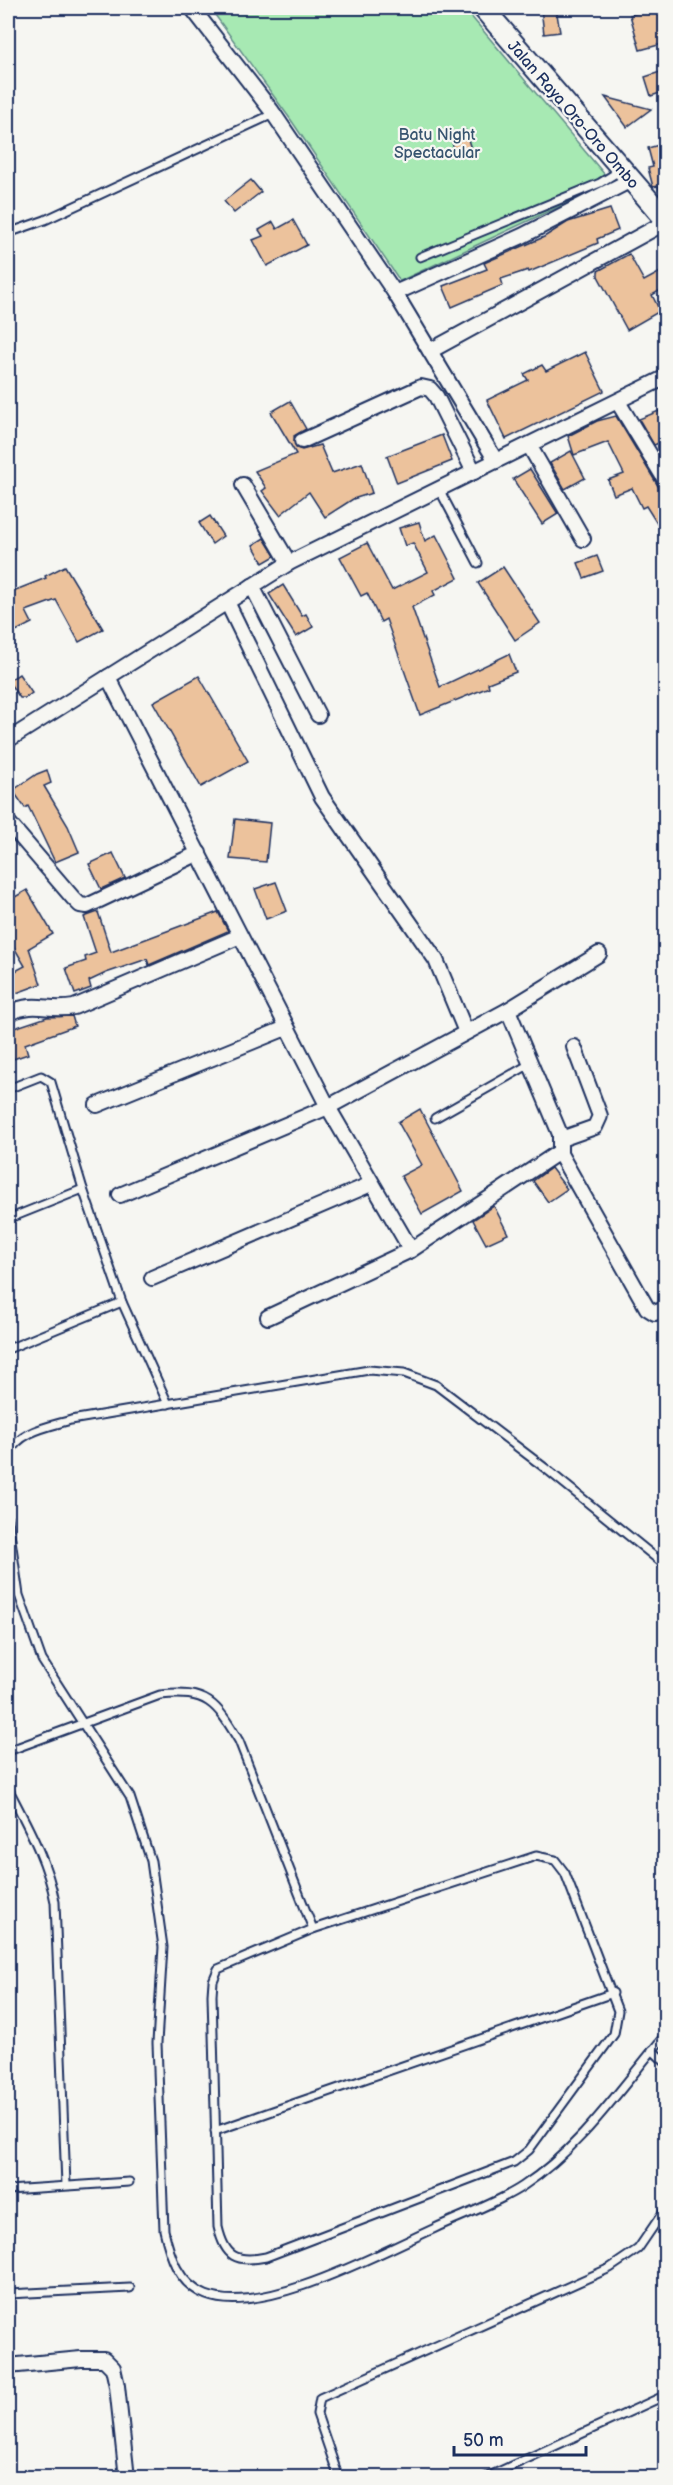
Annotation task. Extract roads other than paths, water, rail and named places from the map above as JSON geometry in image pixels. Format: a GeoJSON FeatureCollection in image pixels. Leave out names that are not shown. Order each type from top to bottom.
{"type":"FeatureCollection","features":[{"type":"Feature","properties":{"kind":"main road","name":"Jalan Raya Oro-Oro Ombo"},"geometry":{"type":"LineString","coordinates":[[483,8],[666,221]]}},
{"type":"Feature","properties":{"kind":"street"},"geometry":{"type":"LineString","coordinates":[[192,8],[273,114],[395,293],[496,461]]}},
{"type":"Feature","properties":{"kind":"street"},"geometry":{"type":"LineString","coordinates":[[395,293],[522,236],[627,175]]}},
{"type":"Feature","properties":{"kind":"street"},"geometry":{"type":"LineString","coordinates":[[430,351],[666,221]]}},
{"type":"Feature","properties":{"kind":"street"},"geometry":{"type":"LineString","coordinates":[[8,740],[289,563],[666,377]]}},
{"type":"Feature","properties":{"kind":"street"},"geometry":{"type":"LineString","coordinates":[[302,441],[421,387],[430,389],[436,396],[474,472]]}},
{"type":"Feature","properties":{"kind":"street"},"geometry":{"type":"LineString","coordinates":[[618,402],[666,481]]}},
{"type":"Feature","properties":{"kind":"street"},"geometry":{"type":"LineString","coordinates":[[529,445],[583,539]]}},
{"type":"Feature","properties":{"kind":"street"},"geometry":{"type":"LineString","coordinates":[[243,485],[289,563]]}},
{"type":"Feature","properties":{"kind":"street"},"geometry":{"type":"LineString","coordinates":[[252,586],[318,715]]}},
{"type":"Feature","properties":{"kind":"street"},"geometry":{"type":"LineString","coordinates":[[227,602],[322,797],[436,960],[466,1032]]}},
{"type":"Feature","properties":{"kind":"street"},"geometry":{"type":"LineString","coordinates":[[108,677],[286,1028],[371,1184],[411,1250]]}},
{"type":"Feature","properties":{"kind":"street"},"geometry":{"type":"LineString","coordinates":[[8,822],[80,905],[87,906],[199,853]]}},
{"type":"Feature","properties":{"kind":"street"},"geometry":{"type":"LineString","coordinates":[[8,1013],[31,1005],[54,1008],[74,1007],[240,936]]}},
{"type":"Feature","properties":{"kind":"street"},"geometry":{"type":"LineString","coordinates":[[120,1195],[328,1107],[508,1010],[599,954]]}},
{"type":"Feature","properties":{"kind":"street"},"geometry":{"type":"LineString","coordinates":[[508,1010],[561,1139],[560,1154],[646,1308],[655,1312],[666,1308]]}},
{"type":"Feature","properties":{"kind":"street"},"geometry":{"type":"LineString","coordinates":[[97,1105],[286,1028]]}},
{"type":"Feature","properties":{"kind":"street"},"geometry":{"type":"LineString","coordinates":[[561,1139],[588,1132],[595,1127],[600,1116],[574,1047]]}},
{"type":"Feature","properties":{"kind":"street"},"geometry":{"type":"LineString","coordinates":[[268,1317],[411,1250],[556,1154],[560,1154]]}},
{"type":"Feature","properties":{"kind":"street"},"geometry":{"type":"LineString","coordinates":[[152,1278],[371,1184]]}},
{"type":"Feature","properties":{"kind":"street"},"geometry":{"type":"LineString","coordinates":[[8,2366],[81,2358],[104,2359],[113,2368],[117,2386],[127,2478]]}},
{"type":"Feature","properties":{"kind":"lane"},"geometry":{"type":"LineString","coordinates":[[8,233],[45,220],[273,114]]}},
{"type":"Feature","properties":{"kind":"lane"},"geometry":{"type":"LineString","coordinates":[[420,257],[600,183],[627,175]]}},
{"type":"Feature","properties":{"kind":"lane"},"geometry":{"type":"LineString","coordinates":[[439,489],[478,563]]}},
{"type":"Feature","properties":{"kind":"lane"},"geometry":{"type":"LineString","coordinates":[[435,1118],[530,1064]]}},
{"type":"Feature","properties":{"kind":"lane"},"geometry":{"type":"LineString","coordinates":[[8,1089],[41,1076],[51,1082],[83,1190],[122,1302],[168,1404]]}},
{"type":"Feature","properties":{"kind":"lane"},"geometry":{"type":"LineString","coordinates":[[8,1220],[83,1190]]}},
{"type":"Feature","properties":{"kind":"lane"},"geometry":{"type":"LineString","coordinates":[[8,1349],[122,1302]]}},
{"type":"Feature","properties":{"kind":"lane"},"geometry":{"type":"LineString","coordinates":[[8,1455],[13,1443],[32,1431],[71,1420],[369,1370],[404,1372],[436,1385],[545,1468],[666,1566]]}},
{"type":"Feature","properties":{"kind":"lane"},"geometry":{"type":"LineString","coordinates":[[8,1519],[18,1595],[42,1660],[130,1797],[151,1861],[163,1947],[157,2043],[164,2230],[170,2255],[183,2279],[205,2295],[230,2301],[292,2289],[329,2276],[522,2187],[555,2161],[592,2123],[666,2034]]}},
{"type":"Feature","properties":{"kind":"lane"},"geometry":{"type":"LineString","coordinates":[[8,1751],[85,1725],[159,1695],[186,1692],[207,1699],[225,1717],[239,1741],[313,1929]]}},
{"type":"Feature","properties":{"kind":"lane"},"geometry":{"type":"LineString","coordinates":[[8,1788],[43,1859],[55,1902],[66,2185]]}},
{"type":"Feature","properties":{"kind":"lane"},"geometry":{"type":"LineString","coordinates":[[536,1856],[555,1860],[565,1873],[613,1993],[618,2011],[614,2034],[529,2150],[514,2162],[266,2258],[246,2261],[231,2256],[221,2241],[218,2227],[212,1995],[213,1981],[218,1969],[313,1929],[536,1856]]}},
{"type":"Feature","properties":{"kind":"lane"},"geometry":{"type":"LineString","coordinates":[[215,2131],[613,1993]]}},
{"type":"Feature","properties":{"kind":"lane"},"geometry":{"type":"LineString","coordinates":[[652,2050],[666,2063]]}},
{"type":"Feature","properties":{"kind":"lane"},"geometry":{"type":"LineString","coordinates":[[8,2190],[129,2182]]}},
{"type":"Feature","properties":{"kind":"lane"},"geometry":{"type":"LineString","coordinates":[[339,2478],[317,2414],[320,2398],[610,2268],[638,2248],[666,2208]]}},
{"type":"Feature","properties":{"kind":"lane"},"geometry":{"type":"LineString","coordinates":[[8,2294],[130,2288]]}},
{"type":"Feature","properties":{"kind":"lane"},"geometry":{"type":"LineString","coordinates":[[485,2478],[666,2395]]}},
{"type":"Feature","properties":{"kind":"park label","name":"Batu Night Spectacular"},"geometry":{"type":"Point","coordinates":[437,143]}}]}
